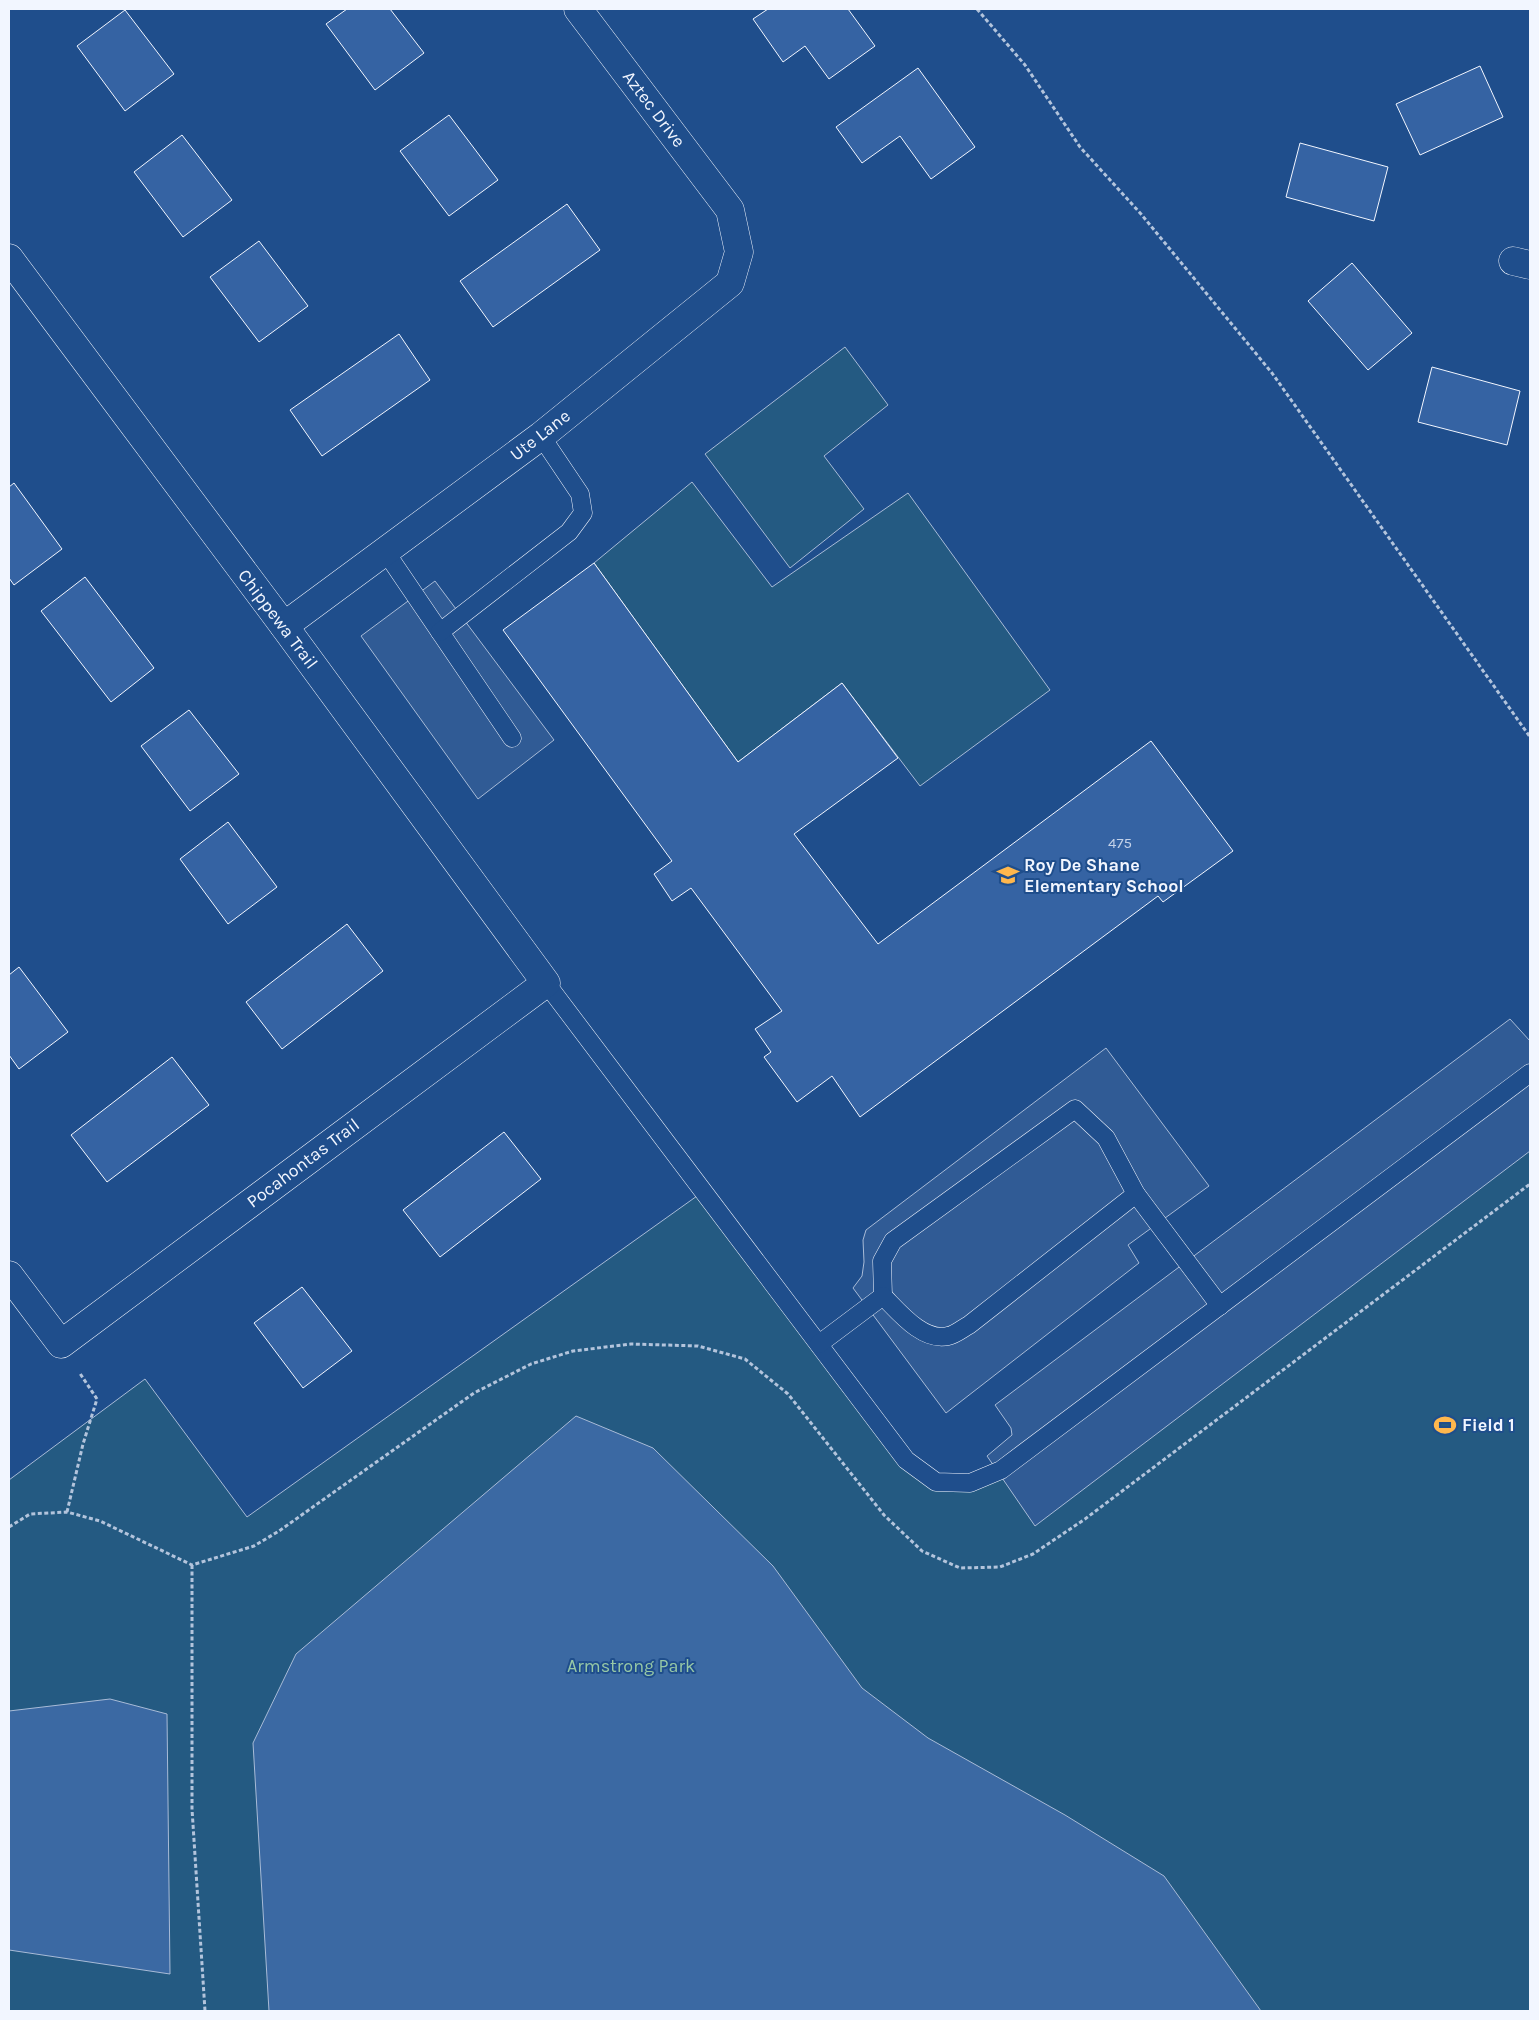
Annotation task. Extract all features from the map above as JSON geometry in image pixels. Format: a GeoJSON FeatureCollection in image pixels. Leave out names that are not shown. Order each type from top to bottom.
{"type":"FeatureCollection","features":[{"type":"Feature","properties":{"kind":"street","name":"Aztec Drive"},"geometry":{"type":"LineString","coordinates":[[578,9],[730,210]]}},
{"type":"Feature","properties":{"kind":"street","name":"Ute Lane"},"geometry":{"type":"LineString","coordinates":[[284,626],[541,436],[730,283],[739,252],[730,210]]}},
{"type":"Feature","properties":{"kind":"street","name":"Chippewa Trail"},"geometry":{"type":"LineString","coordinates":[[9,258],[284,626],[546,983]]}},
{"type":"Feature","properties":{"kind":"street","name":"Pocahontas Trail"},"geometry":{"type":"LineString","coordinates":[[61,1344],[546,983]]}},
{"type":"Feature","properties":{"kind":"street"},"geometry":{"type":"LineString","coordinates":[[9,1275],[61,1344]]}},
{"type":"Feature","properties":{"kind":"lane"},"geometry":{"type":"LineString","coordinates":[[440,632],[569,532],[584,513],[580,494],[541,436]]}},
{"type":"Feature","properties":{"kind":"lane"},"geometry":{"type":"LineString","coordinates":[[385,551],[512,738]]}},
{"type":"Feature","properties":{"kind":"lane"},"geometry":{"type":"LineString","coordinates":[[546,983],[906,1460],[936,1482],[970,1483],[1001,1470],[1530,1073]]}},
{"type":"Feature","properties":{"kind":"lane"},"geometry":{"type":"LineString","coordinates":[[1136,1194],[969,1325],[948,1336],[927,1334],[906,1320],[883,1296],[882,1261],[893,1241],[1075,1109],[1106,1138],[1136,1194],[1220,1306]]}},
{"type":"Feature","properties":{"kind":"lane"},"geometry":{"type":"LineString","coordinates":[[818,1344],[883,1296]]}},
{"type":"Feature","properties":{"kind":"path"},"geometry":{"type":"LineString","coordinates":[[977,9],[1024,65],[1080,147],[1141,214],[1272,373],[1530,737]]}},
{"type":"Feature","properties":{"kind":"path"},"geometry":{"type":"LineString","coordinates":[[61,1344],[97,1399],[83,1444],[67,1512]]}},
{"type":"Feature","properties":{"kind":"path"},"geometry":{"type":"LineString","coordinates":[[9,1527],[30,1514],[67,1512],[100,1521],[192,1565],[192,1809],[205,2011]]}},
{"type":"Feature","properties":{"kind":"green space"},"geometry":{"type":"Polygon","coordinates":[[[845,347],[888,405],[824,456],[864,509],[790,568],[705,454],[845,347]]]}},
{"type":"Feature","properties":{"kind":"green space"},"geometry":{"type":"Polygon","coordinates":[[[692,482],[772,587],[908,493],[1050,690],[920,786],[842,683],[738,762],[594,563],[692,482]]]}},
{"type":"Feature","properties":{"kind":"green space","name":"Armstrong Park"},"geometry":{"type":"Polygon","coordinates":[[[1530,1073],[1530,2011],[9,2011],[9,1480],[145,1379],[247,1517],[704,1191],[906,1460],[936,1482],[970,1483],[1530,1073]]]}},
{"type":"Feature","properties":{"kind":"shaded area"},"geometry":{"type":"Polygon","coordinates":[[[435,581],[554,740],[478,799],[361,636],[435,581]]]}},
{"type":"Feature","properties":{"kind":"shaded area"},"geometry":{"type":"Polygon","coordinates":[[[1510,1019],[1530,1041],[1530,1151],[1035,1526],[987,1456],[1012,1435],[1011,1428],[995,1405],[1510,1019]]]}},
{"type":"Feature","properties":{"kind":"shaded area"},"geometry":{"type":"Polygon","coordinates":[[[1106,1048],[1209,1186],[1128,1245],[1139,1263],[946,1413],[853,1288],[862,1276],[864,1262],[863,1240],[866,1230],[1106,1048]]]}},
{"type":"Feature","properties":{"kind":"shaded area"},"geometry":{"type":"Polygon","coordinates":[[[576,1416],[653,1448],[773,1566],[862,1688],[928,1738],[1065,1815],[1164,1876],[1261,2011],[269,2011],[253,1743],[296,1654],[576,1416]]]}},
{"type":"Feature","properties":{"kind":"shaded area"},"geometry":{"type":"Polygon","coordinates":[[[110,1699],[167,1714],[170,1974],[9,1950],[9,1711],[110,1699]]]}},
{"type":"Feature","properties":{"kind":"building"},"geometry":{"type":"Polygon","coordinates":[[[347,9],[390,9],[424,53],[375,90],[326,24],[347,9]]]}},
{"type":"Feature","properties":{"kind":"building"},"geometry":{"type":"Polygon","coordinates":[[[768,9],[848,9],[875,46],[829,79],[805,46],[783,62],[753,19],[768,9]]]}},
{"type":"Feature","properties":{"kind":"building"},"geometry":{"type":"Polygon","coordinates":[[[125,10],[174,74],[125,111],[77,46],[125,10]]]}},
{"type":"Feature","properties":{"kind":"building"},"geometry":{"type":"Polygon","coordinates":[[[1480,66],[1503,117],[1420,155],[1396,104],[1480,66]]]}},
{"type":"Feature","properties":{"kind":"building"},"geometry":{"type":"Polygon","coordinates":[[[918,68],[975,147],[931,179],[900,136],[862,163],[836,127],[918,68]]]}},
{"type":"Feature","properties":{"kind":"building"},"geometry":{"type":"Polygon","coordinates":[[[449,115],[498,180],[449,216],[400,151],[449,115]]]}},
{"type":"Feature","properties":{"kind":"building"},"geometry":{"type":"Polygon","coordinates":[[[182,135],[232,200],[183,237],[134,172],[182,135]]]}},
{"type":"Feature","properties":{"kind":"building"},"geometry":{"type":"Polygon","coordinates":[[[1300,143],[1388,167],[1374,221],[1286,197],[1300,143]]]}},
{"type":"Feature","properties":{"kind":"building"},"geometry":{"type":"Polygon","coordinates":[[[567,204],[600,250],[493,327],[460,281],[567,204]]]}},
{"type":"Feature","properties":{"kind":"building"},"geometry":{"type":"Polygon","coordinates":[[[259,241],[308,306],[259,342],[210,277],[259,241]]]}},
{"type":"Feature","properties":{"kind":"building"},"geometry":{"type":"Polygon","coordinates":[[[1352,263],[1412,333],[1368,370],[1308,301],[1352,263]]]}},
{"type":"Feature","properties":{"kind":"building"},"geometry":{"type":"Polygon","coordinates":[[[399,334],[430,380],[322,456],[290,410],[399,334]]]}},
{"type":"Feature","properties":{"kind":"building"},"geometry":{"type":"Polygon","coordinates":[[[1432,367],[1520,391],[1507,445],[1418,422],[1432,367]]]}},
{"type":"Feature","properties":{"kind":"building"},"geometry":{"type":"Polygon","coordinates":[[[14,483],[62,549],[14,585],[9,578],[9,487],[14,483]]]}},
{"type":"Feature","properties":{"kind":"building","name":"Roy De Shane Elementary School"},"geometry":{"type":"Polygon","coordinates":[[[594,563],[738,762],[842,683],[898,758],[794,834],[878,944],[1151,741],[1233,851],[1163,902],[1158,896],[860,1117],[832,1076],[797,1102],[764,1057],[771,1052],[755,1029],[782,1011],[691,888],[672,901],[654,874],[672,861],[503,630],[594,563]]]}},
{"type":"Feature","properties":{"kind":"building"},"geometry":{"type":"Polygon","coordinates":[[[85,577],[154,668],[111,702],[41,611],[85,577]]]}},
{"type":"Feature","properties":{"kind":"building"},"geometry":{"type":"Polygon","coordinates":[[[189,710],[239,774],[190,811],[141,746],[189,710]]]}},
{"type":"Feature","properties":{"kind":"building"},"geometry":{"type":"Polygon","coordinates":[[[228,822],[277,887],[228,924],[180,859],[228,822]]]}},
{"type":"Feature","properties":{"kind":"building"},"geometry":{"type":"Polygon","coordinates":[[[347,924],[383,971],[282,1049],[246,1002],[347,924]]]}},
{"type":"Feature","properties":{"kind":"building"},"geometry":{"type":"Polygon","coordinates":[[[19,967],[68,1032],[19,1069],[9,1055],[9,975],[19,967]]]}},
{"type":"Feature","properties":{"kind":"building"},"geometry":{"type":"Polygon","coordinates":[[[172,1057],[209,1105],[107,1182],[71,1135],[172,1057]]]}},
{"type":"Feature","properties":{"kind":"building"},"geometry":{"type":"Polygon","coordinates":[[[504,1132],[541,1179],[440,1257],[403,1210],[504,1132]]]}},
{"type":"Feature","properties":{"kind":"building"},"geometry":{"type":"Polygon","coordinates":[[[302,1287],[352,1351],[303,1388],[254,1323],[302,1287]]]}},
{"type":"Feature","properties":{"kind":"place","name":"Roy De Shane Elementary School"},"geometry":{"type":"Point","coordinates":[1008,875]}},
{"type":"Feature","properties":{"kind":"place","name":"Field 1"},"geometry":{"type":"Point","coordinates":[1445,1425]}}]}
